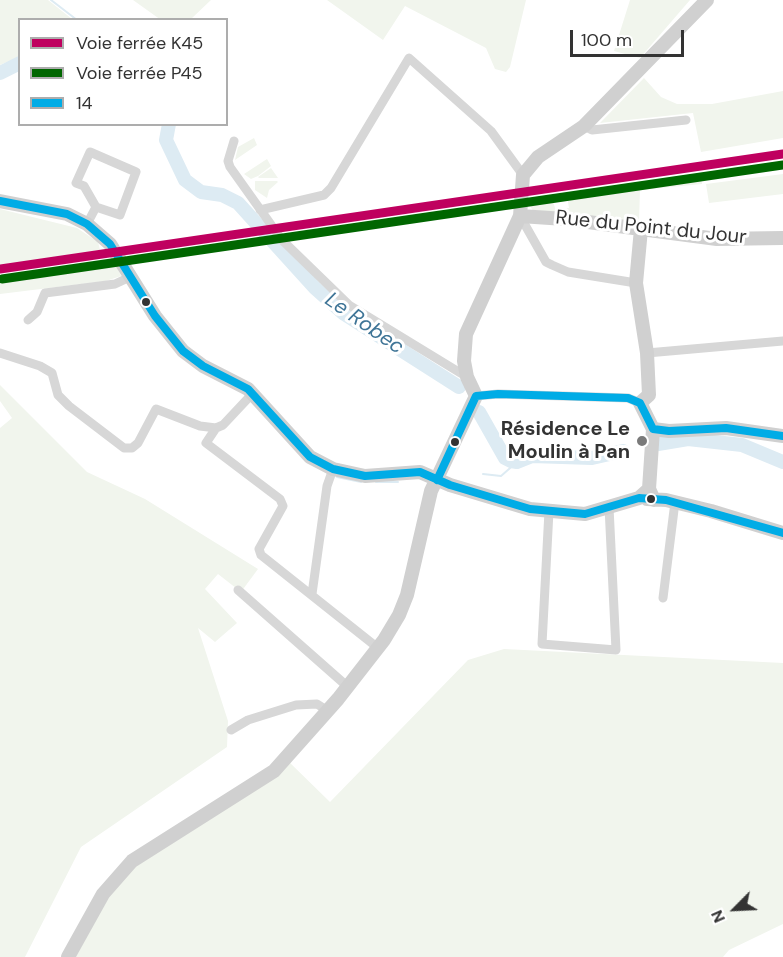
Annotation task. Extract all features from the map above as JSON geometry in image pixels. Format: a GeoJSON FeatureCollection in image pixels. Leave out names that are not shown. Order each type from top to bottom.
{"type":"FeatureCollection","features":[{"type":"Feature","properties":{"kind":"main road"},"geometry":{"type":"LineString","coordinates":[[68,957],[103,894],[132,861],[268,775],[294,750],[328,711],[378,648],[403,606],[428,502],[476,396],[467,377],[464,351],[470,324],[520,216],[523,175],[538,157],[584,126],[707,0]]}},
{"type":"Feature","properties":{"kind":"main road"},"geometry":{"type":"LineString","coordinates":[[0,201],[67,214],[87,224],[110,244],[167,333],[183,351],[203,366],[253,393],[310,457],[333,469],[345,474],[365,476],[420,472],[437,480],[530,509],[549,511],[585,514],[647,496],[783,533]]}},
{"type":"Feature","properties":{"kind":"main road","name":"Rue du Point du Jour"},"geometry":{"type":"LineString","coordinates":[[520,216],[717,239],[783,238]]}},
{"type":"Feature","properties":{"kind":"main road"},"geometry":{"type":"LineString","coordinates":[[641,229],[636,283],[647,353],[649,395],[640,403],[653,429],[647,496]]}},
{"type":"Feature","properties":{"kind":"main road"},"geometry":{"type":"LineString","coordinates":[[653,429],[669,431],[726,428],[783,436]]}},
{"type":"Feature","properties":{"kind":"street"},"geometry":{"type":"LineString","coordinates":[[260,210],[324,195],[332,188],[409,58],[491,132],[523,175]]}},
{"type":"Feature","properties":{"kind":"street"},"geometry":{"type":"LineString","coordinates":[[584,126],[592,130],[686,120]]}},
{"type":"Feature","properties":{"kind":"street"},"geometry":{"type":"LineString","coordinates":[[234,141],[228,161],[230,167],[282,240],[349,305],[467,377]]}},
{"type":"Feature","properties":{"kind":"street"},"geometry":{"type":"LineString","coordinates":[[90,152],[136,172],[120,215],[96,207],[84,186],[76,183],[90,152]]}},
{"type":"Feature","properties":{"kind":"street"},"geometry":{"type":"LineString","coordinates":[[87,224],[96,207]]}},
{"type":"Feature","properties":{"kind":"street"},"geometry":{"type":"LineString","coordinates":[[520,216],[546,262],[568,272],[636,283]]}},
{"type":"Feature","properties":{"kind":"street"},"geometry":{"type":"LineString","coordinates":[[28,320],[37,312],[45,293],[115,284],[130,277]]}},
{"type":"Feature","properties":{"kind":"street"},"geometry":{"type":"LineString","coordinates":[[647,353],[783,341]]}},
{"type":"Feature","properties":{"kind":"street"},"geometry":{"type":"LineString","coordinates":[[0,354],[40,366],[52,373],[58,394],[63,400],[124,448],[132,448],[138,443],[156,409],[200,426],[216,428]]}},
{"type":"Feature","properties":{"kind":"street"},"geometry":{"type":"LineString","coordinates":[[253,393],[223,424],[216,428],[206,442],[280,499],[283,506],[259,549],[261,555],[378,648]]}},
{"type":"Feature","properties":{"kind":"street"},"geometry":{"type":"LineString","coordinates":[[476,396],[498,394],[628,398],[640,403]]}},
{"type":"Feature","properties":{"kind":"street"},"geometry":{"type":"LineString","coordinates":[[312,594],[327,486],[333,469]]}},
{"type":"Feature","properties":{"kind":"street"},"geometry":{"type":"LineString","coordinates":[[663,598],[675,502]]}},
{"type":"Feature","properties":{"kind":"street"},"geometry":{"type":"LineString","coordinates":[[549,511],[542,644],[616,650],[609,507]]}},
{"type":"Feature","properties":{"kind":"street"},"geometry":{"type":"LineString","coordinates":[[238,590],[348,687]]}},
{"type":"Feature","properties":{"kind":"street"},"geometry":{"type":"LineString","coordinates":[[231,730],[248,720],[296,705],[317,704],[328,711]]}},
{"type":"Feature","properties":{"kind":"shaded area"},"geometry":{"type":"Polygon","coordinates":[[[0,0],[48,0],[71,18],[18,18],[18,57],[0,65],[0,0]]]}},
{"type":"Feature","properties":{"kind":"shaded area"},"geometry":{"type":"Polygon","coordinates":[[[133,0],[211,0],[192,18],[158,18],[133,0]]]}},
{"type":"Feature","properties":{"kind":"shaded area"},"geometry":{"type":"Polygon","coordinates":[[[327,0],[526,0],[510,67],[506,72],[495,69],[486,48],[405,6],[383,40],[327,0]]]}},
{"type":"Feature","properties":{"kind":"shaded area"},"geometry":{"type":"Polygon","coordinates":[[[630,0],[690,0],[640,58],[614,51],[630,0]]]}},
{"type":"Feature","properties":{"kind":"shaded area"},"geometry":{"type":"Polygon","coordinates":[[[644,78],[661,97],[677,104],[712,104],[783,91],[783,138],[701,152],[693,113],[600,123],[644,78]]]}},
{"type":"Feature","properties":{"kind":"shaded area"},"geometry":{"type":"Polygon","coordinates":[[[254,138],[257,145],[235,160],[238,147],[254,138]]]}},
{"type":"Feature","properties":{"kind":"shaded area"},"geometry":{"type":"Polygon","coordinates":[[[267,159],[271,166],[258,176],[251,179],[244,174],[267,159]]]}},
{"type":"Feature","properties":{"kind":"shaded area"},"geometry":{"type":"Polygon","coordinates":[[[271,168],[278,178],[258,177],[271,168]]]}},
{"type":"Feature","properties":{"kind":"shaded area"},"geometry":{"type":"Polygon","coordinates":[[[783,174],[783,194],[709,203],[706,184],[783,174]]]}},
{"type":"Feature","properties":{"kind":"shaded area"},"geometry":{"type":"Polygon","coordinates":[[[701,176],[702,184],[640,190],[639,222],[533,211],[527,200],[552,198],[555,208],[569,208],[567,196],[701,176]]]}},
{"type":"Feature","properties":{"kind":"shaded area"},"geometry":{"type":"Polygon","coordinates":[[[255,181],[278,182],[269,190],[267,198],[255,190],[255,181]]]}},
{"type":"Feature","properties":{"kind":"shaded area"},"geometry":{"type":"Polygon","coordinates":[[[0,209],[77,228],[98,242],[100,250],[0,265],[0,209]]]}},
{"type":"Feature","properties":{"kind":"shaded area"},"geometry":{"type":"Polygon","coordinates":[[[115,263],[121,276],[106,281],[0,294],[0,277],[115,263]]]}},
{"type":"Feature","properties":{"kind":"shaded area"},"geometry":{"type":"Polygon","coordinates":[[[0,385],[87,472],[145,499],[258,569],[241,592],[218,574],[205,589],[237,623],[215,642],[198,628],[228,721],[227,747],[81,847],[25,957],[0,957],[0,428],[12,418],[0,401],[0,385]]]}},
{"type":"Feature","properties":{"kind":"shaded area"},"geometry":{"type":"Polygon","coordinates":[[[504,649],[783,663],[783,924],[729,950],[723,957],[64,957],[111,880],[285,758],[330,802],[468,660],[504,649]]]}},
{"type":"Feature","properties":{"kind":"waterway"},"geometry":{"type":"LineString","coordinates":[[51,0],[74,18]]}},
{"type":"Feature","properties":{"kind":"waterway","name":"Le Robec"},"geometry":{"type":"LineString","coordinates":[[0,73],[18,64]]}},
{"type":"Feature","properties":{"kind":"waterway","name":"Le Robec"},"geometry":{"type":"LineString","coordinates":[[169,126],[166,140],[185,180],[201,192],[222,195],[238,203],[315,288],[343,313],[459,387]]}},
{"type":"Feature","properties":{"kind":"waterway","name":"Le Robec"},"geometry":{"type":"LineString","coordinates":[[479,412],[505,458],[511,461],[517,462],[532,456],[592,458],[623,451]]}},
{"type":"Feature","properties":{"kind":"waterway","name":"Le Robec"},"geometry":{"type":"LineString","coordinates":[[658,444],[688,439],[742,445],[783,462]]}},
{"type":"Feature","properties":{"kind":"waterway"},"geometry":{"type":"LineString","coordinates":[[483,474],[501,476],[517,462]]}},
{"type":"Feature","properties":{"kind":"waterway"},"geometry":{"type":"LineString","coordinates":[[337,477],[361,482]]}},
{"type":"Feature","properties":{"kind":"waterway"},"geometry":{"type":"LineString","coordinates":[[376,482],[398,482]]}},
{"type":"Feature","properties":{"kind":"rail line","name":"K45"},"geometry":{"type":"LineString","coordinates":[[0,269],[783,154]]}},
{"type":"Feature","properties":{"kind":"rail line","name":"P45"},"geometry":{"type":"LineString","coordinates":[[2,279],[783,165]]}},
{"type":"Feature","properties":{"kind":"transit line","name":"14"},"geometry":{"type":"LineString","coordinates":[[0,201],[67,214],[87,224],[110,244],[155,316],[183,351],[203,366],[248,389],[310,457],[333,469],[365,476],[420,472],[450,485],[530,509],[585,514],[639,498],[666,500],[783,533]]}},
{"type":"Feature","properties":{"kind":"transit line","name":"14"},"geometry":{"type":"LineString","coordinates":[[437,480],[476,396],[498,394],[628,398],[640,403],[653,429],[669,431],[726,428],[783,436]]}},
{"type":"Feature","properties":{"kind":"place","name":"Résidence Le Moulin à Pan"},"geometry":{"type":"Point","coordinates":[642,441]}}]}
